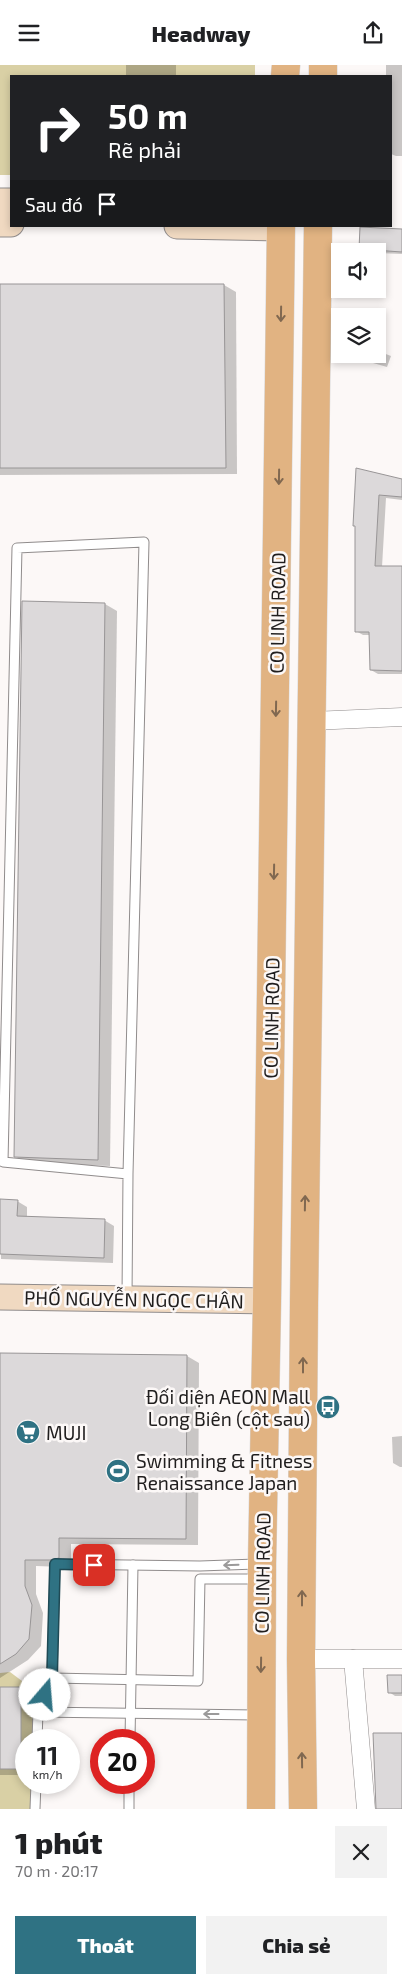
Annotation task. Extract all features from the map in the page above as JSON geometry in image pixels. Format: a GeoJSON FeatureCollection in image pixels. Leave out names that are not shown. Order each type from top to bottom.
{"type":"FeatureCollection","features":[{"type":"Feature","properties":{"kind":"main road","name":"CO LINH ROAD"},"geometry":{"type":"LineString","coordinates":[[261,1809],[260,1715],[281,227]]}},
{"type":"Feature","properties":{"kind":"main road","name":"CO LINH ROAD"},"geometry":{"type":"LineString","coordinates":[[303,1809],[301,1659],[304,1303],[318,227]]}},
{"type":"Feature","properties":{"kind":"street"},"geometry":{"type":"LineString","coordinates":[[312,721],[402,717]]}},
{"type":"Feature","properties":{"kind":"street","name":"PHỐ NGUYỄN NGỌC CHÂN"},"geometry":{"type":"LineString","coordinates":[[0,1297],[267,1301]]}},
{"type":"Feature","properties":{"kind":"street"},"geometry":{"type":"LineString","coordinates":[[301,1659],[402,1659]]}},
{"type":"Feature","properties":{"kind":"street"},"geometry":{"type":"LineString","coordinates":[[353,1659],[366,1809]]}},
{"type":"Feature","properties":{"kind":"lane"},"geometry":{"type":"LineString","coordinates":[[127,1299],[128,1174],[144,542],[17,548],[3,1162],[128,1174]]}},
{"type":"Feature","properties":{"kind":"lane"},"geometry":{"type":"LineString","coordinates":[[37,1729],[38,1713],[52,1678],[55,1564],[200,1566],[262,1572]]}},
{"type":"Feature","properties":{"kind":"lane"},"geometry":{"type":"LineString","coordinates":[[130,1729],[133,1565]]}},
{"type":"Feature","properties":{"kind":"lane"},"geometry":{"type":"LineString","coordinates":[[52,1678],[198,1681],[200,1579],[262,1572]]}},
{"type":"Feature","properties":{"kind":"lane"},"geometry":{"type":"LineString","coordinates":[[38,1713],[260,1715]]}},
{"type":"Feature","properties":{"kind":"lane"},"geometry":{"type":"LineString","coordinates":[[35,1809],[36,1794]]}},
{"type":"Feature","properties":{"kind":"lane"},"geometry":{"type":"LineString","coordinates":[[129,1794],[129,1809]]}},
{"type":"Feature","properties":{"kind":"shaded area"},"geometry":{"type":"Polygon","coordinates":[[[0,65],[255,65],[255,75],[10,75],[10,175],[0,175],[0,65]]]}},
{"type":"Feature","properties":{"kind":"shaded area"},"geometry":{"type":"Polygon","coordinates":[[[10,1672],[34,1690],[33,1729],[15,1729],[15,1794],[32,1794],[31,1809],[0,1809],[0,1673],[10,1672]]]}},
{"type":"Feature","properties":{"kind":"building"},"geometry":{"type":"Polygon","coordinates":[[[360,227],[402,229],[402,252],[386,251],[386,243],[359,243],[360,227]]]}},
{"type":"Feature","properties":{"kind":"building"},"geometry":{"type":"Polygon","coordinates":[[[0,284],[224,284],[226,468],[0,468],[0,284]]]}},
{"type":"Feature","properties":{"kind":"building"},"geometry":{"type":"Polygon","coordinates":[[[356,468],[402,479],[402,497],[379,495],[375,566],[402,566],[402,671],[370,670],[369,632],[355,632],[355,526],[353,526],[356,468]]]}},
{"type":"Feature","properties":{"kind":"building"},"geometry":{"type":"Polygon","coordinates":[[[22,601],[105,603],[98,1160],[14,1157],[22,601]]]}},
{"type":"Feature","properties":{"kind":"building"},"geometry":{"type":"Polygon","coordinates":[[[0,1199],[18,1200],[17,1216],[105,1219],[104,1258],[0,1254],[0,1199]]]}},
{"type":"Feature","properties":{"kind":"building"},"geometry":{"type":"Polygon","coordinates":[[[0,1353],[187,1355],[186,1539],[59,1538],[59,1558],[25,1560],[25,1586],[32,1605],[29,1639],[16,1654],[0,1664],[0,1353]]]}},
{"type":"Feature","properties":{"kind":"building"},"geometry":{"type":"Polygon","coordinates":[[[387,1675],[402,1675],[402,1693],[388,1693],[387,1675]]]}},
{"type":"Feature","properties":{"kind":"building"},"geometry":{"type":"Polygon","coordinates":[[[0,1687],[21,1687],[21,1729],[15,1729],[15,1769],[0,1769],[0,1687]]]}},
{"type":"Feature","properties":{"kind":"building"},"geometry":{"type":"Polygon","coordinates":[[[373,1733],[402,1733],[402,1809],[376,1809],[373,1733]]]}},
{"type":"Feature","properties":{"kind":"place","name":"Đối diện AEON Mall Long Biên (cột sau)"},"geometry":{"type":"Point","coordinates":[328,1407]}},
{"type":"Feature","properties":{"kind":"place","name":"MUJI"},"geometry":{"type":"Point","coordinates":[28,1432]}},
{"type":"Feature","properties":{"kind":"place","name":"Swimming & Fitness Renaissance Japan"},"geometry":{"type":"Point","coordinates":[118,1471]}},
{"type":"Feature","properties":{"kind":"route"},"geometry":{"type":"LineString","coordinates":[[45,1695],[52,1678],[55,1564],[94,1565]]}}]}
